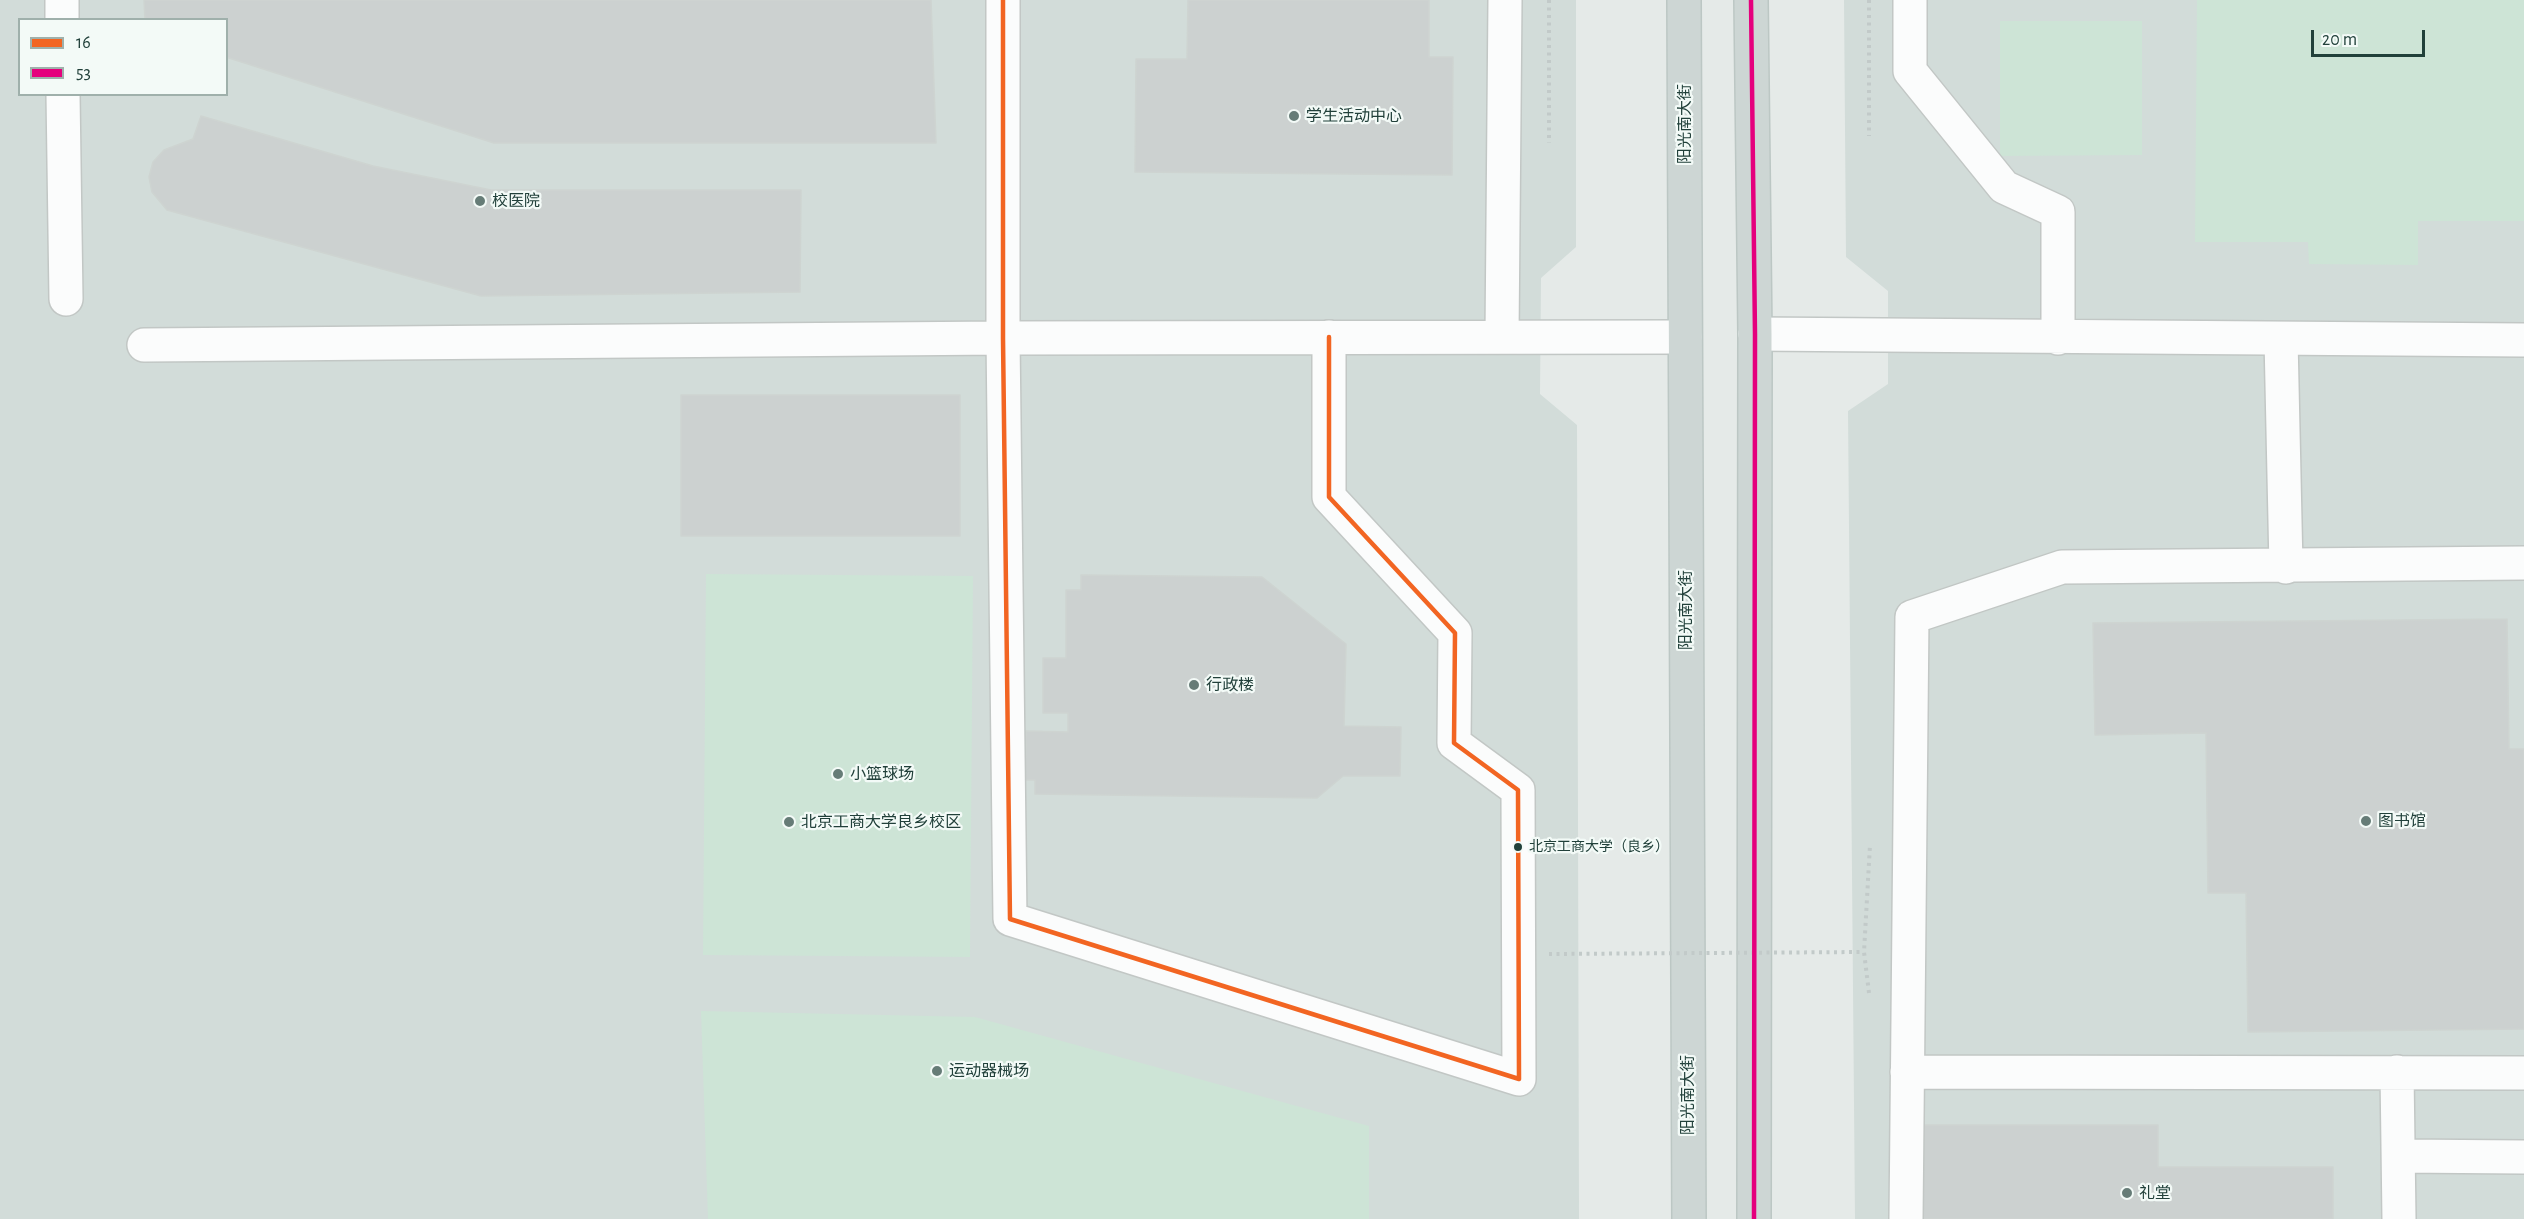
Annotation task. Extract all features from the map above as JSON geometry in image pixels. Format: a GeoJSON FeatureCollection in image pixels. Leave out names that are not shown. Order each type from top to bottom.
{"type":"FeatureCollection","features":[{"type":"Feature","properties":{"kind":"main road","name":"阳光南大街"},"geometry":{"type":"LineString","coordinates":[[1684,0],[1689,1219]]}},
{"type":"Feature","properties":{"kind":"main road"},"geometry":{"type":"LineString","coordinates":[[1751,0],[1755,334],[1754,1219]]}},
{"type":"Feature","properties":{"kind":"street"},"geometry":{"type":"LineString","coordinates":[[62,0],[62,18]]}},
{"type":"Feature","properties":{"kind":"street"},"geometry":{"type":"LineString","coordinates":[[1003,0],[1003,338],[1010,919],[1519,1079],[1518,790],[1454,743],[1455,633],[1329,497],[1329,337]]}},
{"type":"Feature","properties":{"kind":"street"},"geometry":{"type":"LineString","coordinates":[[1502,336],[1504,0]]}},
{"type":"Feature","properties":{"kind":"street"},"geometry":{"type":"LineString","coordinates":[[1910,0],[1910,71],[2004,187],[2058,212],[2058,338]]}},
{"type":"Feature","properties":{"kind":"street"},"geometry":{"type":"LineString","coordinates":[[63,96],[66,299]]}},
{"type":"Feature","properties":{"kind":"street"},"geometry":{"type":"LineString","coordinates":[[1755,334],[2524,340]]}},
{"type":"Feature","properties":{"kind":"street"},"geometry":{"type":"LineString","coordinates":[[144,345],[1003,338],[1685,337]]}},
{"type":"Feature","properties":{"kind":"street"},"geometry":{"type":"LineString","coordinates":[[2281,339],[2286,567]]}},
{"type":"Feature","properties":{"kind":"street"},"geometry":{"type":"LineString","coordinates":[[1906,1219],[1912,617],[2062,567],[2286,567],[2524,563]]}},
{"type":"Feature","properties":{"kind":"street"},"geometry":{"type":"LineString","coordinates":[[1907,1072],[2524,1073]]}},
{"type":"Feature","properties":{"kind":"street"},"geometry":{"type":"LineString","coordinates":[[2397,1072],[2399,1219]]}},
{"type":"Feature","properties":{"kind":"street"},"geometry":{"type":"LineString","coordinates":[[2399,1156],[2524,1157]]}},
{"type":"Feature","properties":{"kind":"path"},"geometry":{"type":"LineString","coordinates":[[1549,0],[1549,142]]}},
{"type":"Feature","properties":{"kind":"path"},"geometry":{"type":"LineString","coordinates":[[1869,0],[1869,136]]}},
{"type":"Feature","properties":{"kind":"path"},"geometry":{"type":"LineString","coordinates":[[1869,995],[1864,952],[1870,844]]}},
{"type":"Feature","properties":{"kind":"path"},"geometry":{"type":"LineString","coordinates":[[1549,954],[1864,952]]}},
{"type":"Feature","properties":{"kind":"shaded area","name":"北京工商大学良乡校区"},"geometry":{"type":"Polygon","coordinates":[[[0,0],[1576,0],[1576,247],[1541,278],[1540,394],[1577,425],[1579,1219],[0,1219],[0,0]]]}},
{"type":"Feature","properties":{"kind":"shaded area"},"geometry":{"type":"Polygon","coordinates":[[[1844,0],[2524,0],[2524,1219],[1855,1219],[1848,411],[1888,384],[1888,291],[1846,257],[1844,0]]]}},
{"type":"Feature","properties":{"kind":"green space"},"geometry":{"type":"Polygon","coordinates":[[[2197,0],[2524,0],[2524,221],[2418,221],[2418,265],[2309,264],[2308,242],[2195,242],[2197,0]]]}},
{"type":"Feature","properties":{"kind":"green space"},"geometry":{"type":"Polygon","coordinates":[[[2000,21],[2142,21],[2142,155],[2000,156],[2000,21]]]}},
{"type":"Feature","properties":{"kind":"green space","name":"小篮球场"},"geometry":{"type":"Polygon","coordinates":[[[706,574],[973,576],[970,957],[703,955],[706,574]]]}},
{"type":"Feature","properties":{"kind":"green space","name":"运动器械场"},"geometry":{"type":"Polygon","coordinates":[[[701,1011],[975,1017],[1369,1126],[1369,1219],[708,1219],[701,1011]]]}},
{"type":"Feature","properties":{"kind":"building"},"geometry":{"type":"Polygon","coordinates":[[[144,0],[931,0],[936,143],[494,143],[228,58],[228,18],[145,18],[144,0]]]}},
{"type":"Feature","properties":{"kind":"building","name":"学生活动中心"},"geometry":{"type":"Polygon","coordinates":[[[1188,0],[1429,0],[1429,57],[1453,57],[1452,175],[1135,172],[1136,59],[1187,59],[1188,0]]]}},
{"type":"Feature","properties":{"kind":"building","name":"校医院"},"geometry":{"type":"Polygon","coordinates":[[[201,116],[373,166],[491,190],[801,190],[800,292],[481,296],[167,210],[152,192],[149,177],[153,162],[164,150],[193,139],[201,116]]]}},
{"type":"Feature","properties":{"kind":"building"},"geometry":{"type":"Polygon","coordinates":[[[681,395],[960,395],[960,536],[681,536],[681,395]]]}},
{"type":"Feature","properties":{"kind":"building","name":"行政楼"},"geometry":{"type":"Polygon","coordinates":[[[1081,575],[1262,577],[1346,644],[1344,726],[1401,727],[1400,776],[1343,776],[1317,798],[1035,794],[1035,780],[1025,780],[1026,731],[1068,732],[1068,713],[1043,713],[1043,658],[1066,658],[1066,590],[1081,590],[1081,575]]]}},
{"type":"Feature","properties":{"kind":"building","name":"图书馆"},"geometry":{"type":"Polygon","coordinates":[[[2507,619],[2509,749],[2524,749],[2524,1029],[2248,1032],[2246,893],[2208,893],[2206,733],[2095,735],[2093,623],[2507,619]]]}},
{"type":"Feature","properties":{"kind":"building","name":"礼堂"},"geometry":{"type":"Polygon","coordinates":[[[1921,1125],[2158,1125],[2158,1167],[2333,1167],[2333,1219],[1921,1219],[1921,1125]]]}},
{"type":"Feature","properties":{"kind":"transit line","name":"16"},"geometry":{"type":"LineString","coordinates":[[1003,0],[1003,338],[1010,919],[1519,1079],[1518,790],[1454,743],[1455,633],[1329,497],[1329,337]]}},
{"type":"Feature","properties":{"kind":"transit line","name":"53"},"geometry":{"type":"LineString","coordinates":[[1751,0],[1755,334],[1754,1219]]}},
{"type":"Feature","properties":{"kind":"place","name":"学生活动中心"},"geometry":{"type":"Point","coordinates":[1294,116]}},
{"type":"Feature","properties":{"kind":"place","name":"校医院"},"geometry":{"type":"Point","coordinates":[480,201]}},
{"type":"Feature","properties":{"kind":"place","name":"行政楼"},"geometry":{"type":"Point","coordinates":[1194,685]}},
{"type":"Feature","properties":{"kind":"place","name":"小篮球场"},"geometry":{"type":"Point","coordinates":[838,774]}},
{"type":"Feature","properties":{"kind":"place","name":"图书馆"},"geometry":{"type":"Point","coordinates":[2366,821]}},
{"type":"Feature","properties":{"kind":"place","name":"北京工商大学良乡校区"},"geometry":{"type":"Point","coordinates":[789,822]}},
{"type":"Feature","properties":{"kind":"place","name":"北京工商大学（良乡）"},"geometry":{"type":"Point","coordinates":[1518,847]}},
{"type":"Feature","properties":{"kind":"place","name":"运动器械场"},"geometry":{"type":"Point","coordinates":[937,1071]}},
{"type":"Feature","properties":{"kind":"place","name":"礼堂"},"geometry":{"type":"Point","coordinates":[2127,1193]}}]}
